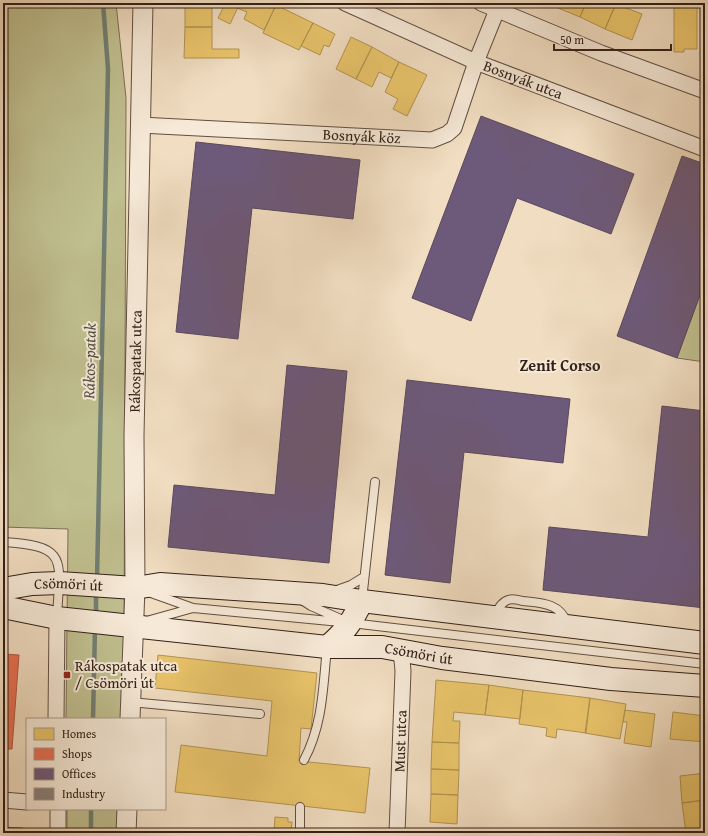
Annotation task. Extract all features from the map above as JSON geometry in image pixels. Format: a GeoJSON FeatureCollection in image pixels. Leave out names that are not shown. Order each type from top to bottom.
{"type":"FeatureCollection","features":[{"type":"Feature","properties":{"kind":"main road","name":"Csömöri út"},"geometry":{"type":"LineString","coordinates":[[3,589],[32,584],[58,583],[135,588],[160,584],[289,592],[705,643]]}},
{"type":"Feature","properties":{"kind":"main road"},"geometry":{"type":"LineString","coordinates":[[327,647],[356,624],[362,601]]}},
{"type":"Feature","properties":{"kind":"main road","name":"Csömöri út"},"geometry":{"type":"LineString","coordinates":[[3,607],[65,619],[126,624],[327,647],[369,646],[398,649],[442,658],[611,679],[705,686]]}},
{"type":"Feature","properties":{"kind":"main road"},"geometry":{"type":"LineString","coordinates":[[356,624],[362,637],[369,646]]}},
{"type":"Feature","properties":{"kind":"street","name":"Rákospatak utca"},"geometry":{"type":"LineString","coordinates":[[130,711],[126,624],[135,588],[134,436],[139,267],[137,240],[144,3]]}},
{"type":"Feature","properties":{"kind":"street","name":"Bosnyák utca"},"geometry":{"type":"LineString","coordinates":[[345,3],[476,62],[705,149]]}},
{"type":"Feature","properties":{"kind":"street"},"geometry":{"type":"LineString","coordinates":[[481,3],[601,53],[705,91]]}},
{"type":"Feature","properties":{"kind":"street","name":"Bosnyák köz"},"geometry":{"type":"LineString","coordinates":[[140,125],[432,140],[447,134],[454,128],[476,62],[497,10]]}},
{"type":"Feature","properties":{"kind":"street"},"geometry":{"type":"LineString","coordinates":[[56,718],[65,619]]}},
{"type":"Feature","properties":{"kind":"street","name":"Must utca"},"geometry":{"type":"LineString","coordinates":[[397,833],[403,671],[402,660],[398,649]]}},
{"type":"Feature","properties":{"kind":"street"},"geometry":{"type":"LineString","coordinates":[[3,800],[26,802]]}},
{"type":"Feature","properties":{"kind":"street"},"geometry":{"type":"LineString","coordinates":[[58,810],[58,833]]}},
{"type":"Feature","properties":{"kind":"street"},"geometry":{"type":"LineString","coordinates":[[126,833],[127,810]]}},
{"type":"Feature","properties":{"kind":"lane"},"geometry":{"type":"LineString","coordinates":[[362,601],[375,482]]}},
{"type":"Feature","properties":{"kind":"lane"},"geometry":{"type":"LineString","coordinates":[[3,542],[42,547],[56,557],[58,565],[58,583],[65,619]]}},
{"type":"Feature","properties":{"kind":"lane"},"geometry":{"type":"LineString","coordinates":[[323,595],[351,585],[364,577]]}},
{"type":"Feature","properties":{"kind":"lane","name":"Csömöri út"},"geometry":{"type":"LineString","coordinates":[[135,588],[159,595],[193,608],[356,624],[705,664]]}},
{"type":"Feature","properties":{"kind":"lane","name":"Csömöri út"},"geometry":{"type":"LineString","coordinates":[[289,592],[311,606],[356,624]]}},
{"type":"Feature","properties":{"kind":"lane","name":"Csömöri út"},"geometry":{"type":"LineString","coordinates":[[126,624],[193,608]]}},
{"type":"Feature","properties":{"kind":"lane"},"geometry":{"type":"LineString","coordinates":[[304,760],[314,742],[320,719],[327,647]]}},
{"type":"Feature","properties":{"kind":"lane"},"geometry":{"type":"LineString","coordinates":[[130,711],[260,714]]}},
{"type":"Feature","properties":{"kind":"lane"},"geometry":{"type":"LineString","coordinates":[[300,807],[300,833]]}},
{"type":"Feature","properties":{"kind":"shaded area"},"geometry":{"type":"Polygon","coordinates":[[[3,3],[116,3],[126,98],[124,647],[122,718],[66,718],[68,529],[3,527],[3,3]]]}},
{"type":"Feature","properties":{"kind":"shaded area"},"geometry":{"type":"Polygon","coordinates":[[[705,281],[705,362],[677,358],[705,281]]]}},
{"type":"Feature","properties":{"kind":"shaded area"},"geometry":{"type":"Polygon","coordinates":[[[67,810],[119,810],[118,833],[67,833],[67,810]]]}},
{"type":"Feature","properties":{"kind":"building: Homes"},"geometry":{"type":"Polygon","coordinates":[[[219,3],[240,3],[230,24],[218,18],[224,6],[219,3]]]}},
{"type":"Feature","properties":{"kind":"building: Homes"},"geometry":{"type":"Polygon","coordinates":[[[240,3],[272,3],[276,5],[264,30],[244,19],[247,12],[237,8],[240,3]]]}},
{"type":"Feature","properties":{"kind":"building: Homes"},"geometry":{"type":"Polygon","coordinates":[[[554,3],[586,3],[580,17],[553,6],[554,3]]]}},
{"type":"Feature","properties":{"kind":"building: Homes"},"geometry":{"type":"Polygon","coordinates":[[[586,3],[616,3],[605,29],[580,17],[586,3]]]}},
{"type":"Feature","properties":{"kind":"building: Homes"},"geometry":{"type":"Polygon","coordinates":[[[212,4],[212,27],[185,27],[185,5],[212,4]]]}},
{"type":"Feature","properties":{"kind":"building: Homes"},"geometry":{"type":"Polygon","coordinates":[[[616,4],[642,14],[632,40],[605,29],[616,4]]]}},
{"type":"Feature","properties":{"kind":"building: Homes"},"geometry":{"type":"Polygon","coordinates":[[[276,5],[313,23],[299,50],[263,33],[276,5]]]}},
{"type":"Feature","properties":{"kind":"building: Homes"},"geometry":{"type":"Polygon","coordinates":[[[674,5],[697,5],[697,49],[684,49],[684,52],[674,52],[674,5]]]}},
{"type":"Feature","properties":{"kind":"building: Homes"},"geometry":{"type":"Polygon","coordinates":[[[313,23],[335,34],[329,47],[324,45],[320,55],[301,46],[313,23]]]}},
{"type":"Feature","properties":{"kind":"building: Homes"},"geometry":{"type":"Polygon","coordinates":[[[185,27],[212,27],[212,49],[239,49],[239,58],[184,58],[185,27]]]}},
{"type":"Feature","properties":{"kind":"building: Homes"},"geometry":{"type":"Polygon","coordinates":[[[351,37],[372,47],[356,79],[336,69],[351,37]]]}},
{"type":"Feature","properties":{"kind":"building: Homes"},"geometry":{"type":"Polygon","coordinates":[[[372,47],[399,62],[391,78],[379,72],[372,87],[356,79],[372,47]]]}},
{"type":"Feature","properties":{"kind":"building: Homes"},"geometry":{"type":"Polygon","coordinates":[[[399,62],[427,75],[407,116],[393,109],[398,99],[385,92],[399,62]]]}},
{"type":"Feature","properties":{"kind":"building: Homes"},"geometry":{"type":"Polygon","coordinates":[[[158,655],[317,673],[311,729],[301,728],[299,761],[370,768],[365,813],[175,792],[181,745],[267,756],[272,701],[155,688],[158,655]]]}},
{"type":"Feature","properties":{"kind":"building: Homes"},"geometry":{"type":"Polygon","coordinates":[[[436,680],[489,685],[485,715],[454,712],[453,721],[460,721],[459,743],[432,742],[436,680]]]}},
{"type":"Feature","properties":{"kind":"building: Homes"},"geometry":{"type":"Polygon","coordinates":[[[489,685],[523,690],[520,719],[485,715],[489,685]]]}},
{"type":"Feature","properties":{"kind":"building: Homes"},"geometry":{"type":"Polygon","coordinates":[[[523,690],[590,698],[586,733],[557,729],[556,738],[546,736],[547,728],[519,724],[523,690]]]}},
{"type":"Feature","properties":{"kind":"building: Homes"},"geometry":{"type":"Polygon","coordinates":[[[590,698],[626,704],[620,739],[585,733],[590,698]]]}},
{"type":"Feature","properties":{"kind":"building: Homes"},"geometry":{"type":"Polygon","coordinates":[[[625,710],[655,714],[651,747],[624,743],[627,722],[623,722],[625,710]]]}},
{"type":"Feature","properties":{"kind":"building: Homes"},"geometry":{"type":"Polygon","coordinates":[[[673,712],[705,716],[705,742],[670,739],[673,712]]]}},
{"type":"Feature","properties":{"kind":"building: Homes"},"geometry":{"type":"Polygon","coordinates":[[[432,742],[459,743],[459,770],[431,769],[432,742]]]}},
{"type":"Feature","properties":{"kind":"building: Homes"},"geometry":{"type":"Polygon","coordinates":[[[431,769],[459,770],[458,795],[431,794],[431,769]]]}},
{"type":"Feature","properties":{"kind":"building: Homes"},"geometry":{"type":"Polygon","coordinates":[[[705,773],[705,800],[682,803],[680,776],[705,773]]]}},
{"type":"Feature","properties":{"kind":"building: Homes"},"geometry":{"type":"Polygon","coordinates":[[[431,794],[458,795],[457,824],[430,822],[431,794]]]}},
{"type":"Feature","properties":{"kind":"building: Homes"},"geometry":{"type":"Polygon","coordinates":[[[705,800],[705,833],[686,833],[682,803],[705,800]]]}},
{"type":"Feature","properties":{"kind":"building: Homes"},"geometry":{"type":"Polygon","coordinates":[[[275,817],[288,818],[288,822],[292,822],[291,833],[274,833],[275,817]]]}},
{"type":"Feature","properties":{"kind":"building: Homes"},"geometry":{"type":"Polygon","coordinates":[[[167,831],[204,833],[167,833],[167,831]]]}},
{"type":"Feature","properties":{"kind":"building: Shops"},"geometry":{"type":"Polygon","coordinates":[[[3,654],[19,655],[12,749],[3,749],[3,654]]]}},
{"type":"Feature","properties":{"kind":"building: Offices"},"geometry":{"type":"Polygon","coordinates":[[[481,116],[634,174],[611,234],[517,198],[471,321],[412,298],[481,116]]]}},
{"type":"Feature","properties":{"kind":"building: Offices"},"geometry":{"type":"Polygon","coordinates":[[[196,142],[360,160],[353,219],[252,208],[238,339],[176,332],[196,142]]]}},
{"type":"Feature","properties":{"kind":"building: Offices"},"geometry":{"type":"Polygon","coordinates":[[[682,156],[705,164],[705,281],[677,358],[617,336],[682,156]]]}},
{"type":"Feature","properties":{"kind":"building: Offices"},"geometry":{"type":"Polygon","coordinates":[[[287,365],[347,371],[329,563],[168,547],[174,485],[275,495],[287,365]]]}},
{"type":"Feature","properties":{"kind":"building: Offices"},"geometry":{"type":"Polygon","coordinates":[[[407,380],[570,399],[563,463],[464,452],[450,583],[385,575],[407,380]]]}},
{"type":"Feature","properties":{"kind":"building: Offices"},"geometry":{"type":"Polygon","coordinates":[[[662,406],[705,411],[705,608],[543,590],[549,527],[648,537],[662,406]]]}},
{"type":"Feature","properties":{"kind":"building: Industry"},"geometry":{"type":"Polygon","coordinates":[[[3,827],[23,828],[23,833],[3,833],[3,827]]]}},
{"type":"Feature","properties":{"kind":"waterway","name":"Rákos-patak"},"geometry":{"type":"LineString","coordinates":[[97,579],[108,69],[103,3]]}},
{"type":"Feature","properties":{"kind":"waterway","name":"Rákos-patak"},"geometry":{"type":"LineString","coordinates":[[96,590],[96,617]]}},
{"type":"Feature","properties":{"kind":"waterway","name":"Rákos-patak"},"geometry":{"type":"LineString","coordinates":[[93,718],[95,628]]}},
{"type":"Feature","properties":{"kind":"waterway","name":"Rákos-patak"},"geometry":{"type":"LineString","coordinates":[[91,810],[91,833]]}},
{"type":"Feature","properties":{"kind":"place","name":"Rákospatak utca / Csömöri út"},"geometry":{"type":"Point","coordinates":[67,675]}},
{"type":"Feature","properties":{"kind":"district","name":"Zenit Corso"},"geometry":{"type":"Point","coordinates":[560,365]}}]}
